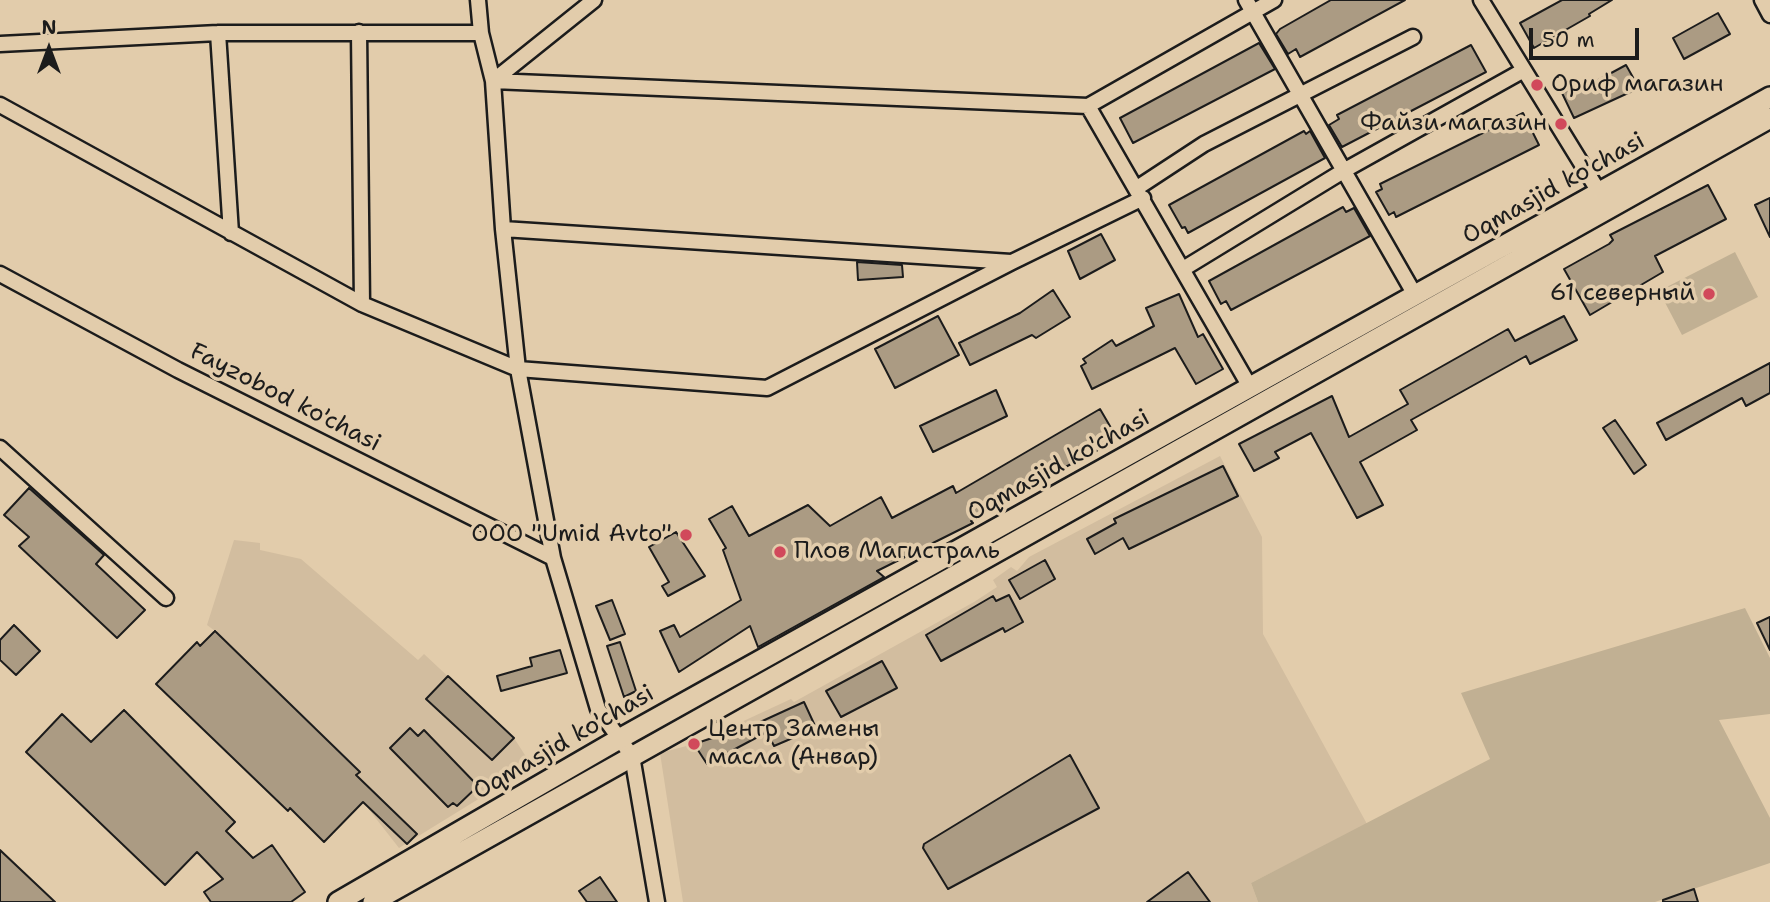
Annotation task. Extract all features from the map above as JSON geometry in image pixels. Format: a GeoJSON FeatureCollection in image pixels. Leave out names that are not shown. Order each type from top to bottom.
{"type":"FeatureCollection","features":[{"type":"Feature","properties":{"kind":"main road","name":"Oqmasjid ko'chasi"},"geometry":{"type":"LineString","coordinates":[[338,902],[621,738],[1770,97]]}},
{"type":"Feature","properties":{"kind":"main road","name":"Oqmasjid ko'chasi"},"geometry":{"type":"LineString","coordinates":[[373,902],[1536,251],[1770,117]]}},
{"type":"Feature","properties":{"kind":"main road"},"geometry":{"type":"LineString","coordinates":[[1526,231],[1536,251]]}},
{"type":"Feature","properties":{"kind":"street"},"geometry":{"type":"LineString","coordinates":[[478,0],[481,33],[493,81],[503,229],[519,369],[553,558],[598,709],[632,755],[657,902]]}},
{"type":"Feature","properties":{"kind":"street"},"geometry":{"type":"LineString","coordinates":[[493,81],[594,0]]}},
{"type":"Feature","properties":{"kind":"street"},"geometry":{"type":"LineString","coordinates":[[493,81],[1088,106],[1250,6],[1274,0]]}},
{"type":"Feature","properties":{"kind":"street"},"geometry":{"type":"LineString","coordinates":[[1481,0],[1599,192]]}},
{"type":"Feature","properties":{"kind":"street"},"geometry":{"type":"LineString","coordinates":[[1762,0],[1770,15]]}},
{"type":"Feature","properties":{"kind":"street"},"geometry":{"type":"LineString","coordinates":[[1250,6],[1415,295]]}},
{"type":"Feature","properties":{"kind":"street"},"geometry":{"type":"LineString","coordinates":[[359,32],[362,304]]}},
{"type":"Feature","properties":{"kind":"street"},"geometry":{"type":"LineString","coordinates":[[0,44],[218,33],[481,33]]}},
{"type":"Feature","properties":{"kind":"street"},"geometry":{"type":"LineString","coordinates":[[218,33],[231,233]]}},
{"type":"Feature","properties":{"kind":"street"},"geometry":{"type":"LineString","coordinates":[[0,105],[362,304],[519,369],[767,388],[1140,193],[1204,144],[1413,37]]}},
{"type":"Feature","properties":{"kind":"street"},"geometry":{"type":"LineString","coordinates":[[1183,269],[1345,170],[1524,70]]}},
{"type":"Feature","properties":{"kind":"street"},"geometry":{"type":"LineString","coordinates":[[1088,106],[1250,387]]}},
{"type":"Feature","properties":{"kind":"street"},"geometry":{"type":"LineString","coordinates":[[503,229],[1012,262]]}},
{"type":"Feature","properties":{"kind":"street","name":"Fayzobod ko'chasi"},"geometry":{"type":"LineString","coordinates":[[0,274],[178,370],[553,558]]}},
{"type":"Feature","properties":{"kind":"street"},"geometry":{"type":"LineString","coordinates":[[1,450],[166,598]]}},
{"type":"Feature","properties":{"kind":"shaded area","name":"61 северный"},"geometry":{"type":"Polygon","coordinates":[[[1735,252],[1758,297],[1682,335],[1659,291],[1735,252]]]}},
{"type":"Feature","properties":{"kind":"shaded area"},"geometry":{"type":"Polygon","coordinates":[[[1220,456],[1262,537],[1263,634],[1367,824],[1251,883],[1258,902],[683,902],[660,753],[694,744],[791,699],[794,702],[974,602],[997,587],[993,580],[1011,567],[1017,571],[1029,557],[1220,456]]]}},
{"type":"Feature","properties":{"kind":"shaded area"},"geometry":{"type":"Polygon","coordinates":[[[234,540],[260,543],[260,550],[301,559],[418,660],[424,654],[514,738],[532,766],[399,848],[363,802],[201,644],[215,631],[207,625],[234,540]]]}},
{"type":"Feature","properties":{"kind":"shaded area"},"geometry":{"type":"Polygon","coordinates":[[[1745,608],[1770,658],[1770,714],[1719,720],[1770,818],[1770,863],[1655,902],[1258,902],[1251,883],[1490,759],[1461,693],[1745,608]]]}},
{"type":"Feature","properties":{"kind":"building"},"geometry":{"type":"Polygon","coordinates":[[[1331,0],[1405,0],[1300,57],[1296,49],[1288,54],[1276,34],[1280,29],[1331,0]]]}},
{"type":"Feature","properties":{"kind":"building"},"geometry":{"type":"Polygon","coordinates":[[[1562,0],[1612,0],[1534,48],[1520,23],[1562,0]]]}},
{"type":"Feature","properties":{"kind":"building"},"geometry":{"type":"Polygon","coordinates":[[[1718,13],[1730,34],[1684,59],[1673,38],[1718,13]]]}},
{"type":"Feature","properties":{"kind":"building"},"geometry":{"type":"Polygon","coordinates":[[[1259,43],[1275,69],[1133,143],[1120,118],[1259,43]]]}},
{"type":"Feature","properties":{"kind":"building"},"geometry":{"type":"Polygon","coordinates":[[[1471,45],[1486,72],[1342,147],[1329,125],[1339,119],[1337,115],[1471,45]]]}},
{"type":"Feature","properties":{"kind":"building"},"geometry":{"type":"Polygon","coordinates":[[[1626,65],[1639,88],[1574,118],[1562,93],[1588,81],[1589,85],[1626,65]]]}},
{"type":"Feature","properties":{"kind":"building"},"geometry":{"type":"Polygon","coordinates":[[[1523,113],[1539,145],[1396,217],[1394,212],[1389,215],[1376,192],[1382,189],[1380,184],[1523,113]]]}},
{"type":"Feature","properties":{"kind":"building"},"geometry":{"type":"Polygon","coordinates":[[[1304,131],[1306,134],[1310,131],[1325,158],[1188,233],[1185,227],[1182,228],[1169,205],[1304,131]]]}},
{"type":"Feature","properties":{"kind":"building"},"geometry":{"type":"Polygon","coordinates":[[[1708,185],[1726,219],[1655,256],[1663,272],[1590,315],[1564,269],[1609,244],[1613,240],[1610,235],[1708,185]]]}},
{"type":"Feature","properties":{"kind":"building"},"geometry":{"type":"Polygon","coordinates":[[[1770,198],[1770,237],[1755,205],[1770,198]]]}},
{"type":"Feature","properties":{"kind":"building"},"geometry":{"type":"Polygon","coordinates":[[[1343,207],[1346,212],[1354,208],[1370,236],[1231,310],[1226,301],[1221,304],[1209,281],[1343,207]]]}},
{"type":"Feature","properties":{"kind":"building"},"geometry":{"type":"Polygon","coordinates":[[[1101,234],[1115,260],[1080,279],[1068,251],[1101,234]]]}},
{"type":"Feature","properties":{"kind":"building"},"geometry":{"type":"Polygon","coordinates":[[[857,262],[902,265],[903,277],[858,280],[857,262]]]}},
{"type":"Feature","properties":{"kind":"building"},"geometry":{"type":"Polygon","coordinates":[[[1053,290],[1070,317],[1036,338],[1032,335],[970,365],[959,343],[1020,313],[1053,290]]]}},
{"type":"Feature","properties":{"kind":"building"},"geometry":{"type":"Polygon","coordinates":[[[1179,294],[1198,337],[1203,334],[1223,369],[1196,384],[1175,348],[1092,389],[1081,366],[1086,363],[1083,359],[1112,340],[1116,346],[1154,326],[1146,308],[1179,294]]]}},
{"type":"Feature","properties":{"kind":"building"},"geometry":{"type":"Polygon","coordinates":[[[938,316],[959,355],[895,388],[875,349],[938,316]]]}},
{"type":"Feature","properties":{"kind":"building"},"geometry":{"type":"Polygon","coordinates":[[[1564,316],[1577,340],[1530,364],[1526,356],[1411,420],[1417,430],[1360,462],[1383,505],[1357,518],[1311,433],[1275,452],[1279,458],[1254,471],[1239,444],[1332,396],[1349,437],[1408,404],[1400,390],[1508,329],[1515,341],[1564,316]]]}},
{"type":"Feature","properties":{"kind":"building"},"geometry":{"type":"Polygon","coordinates":[[[1770,363],[1770,393],[1746,406],[1742,398],[1666,440],[1657,423],[1770,363]]]}},
{"type":"Feature","properties":{"kind":"building"},"geometry":{"type":"Polygon","coordinates":[[[996,390],[1007,416],[933,452],[920,426],[996,390]]]}},
{"type":"Feature","properties":{"kind":"building"},"geometry":{"type":"Polygon","coordinates":[[[1100,409],[1114,433],[1111,434],[1115,441],[1035,483],[971,521],[973,523],[877,571],[884,577],[758,647],[750,626],[679,672],[660,631],[674,625],[680,637],[741,600],[723,550],[726,548],[709,519],[732,506],[749,536],[808,505],[830,526],[881,497],[892,518],[953,486],[956,493],[1100,409]]]}},
{"type":"Feature","properties":{"kind":"building"},"geometry":{"type":"Polygon","coordinates":[[[1615,420],[1646,465],[1634,474],[1603,428],[1615,420]]]}},
{"type":"Feature","properties":{"kind":"building"},"geometry":{"type":"Polygon","coordinates":[[[1223,466],[1238,496],[1129,549],[1123,538],[1095,554],[1087,539],[1116,523],[1114,519],[1223,466]]]}},
{"type":"Feature","properties":{"kind":"building"},"geometry":{"type":"Polygon","coordinates":[[[29,488],[104,555],[96,564],[145,610],[117,638],[19,546],[29,537],[4,515],[29,488]]]}},
{"type":"Feature","properties":{"kind":"building"},"geometry":{"type":"Polygon","coordinates":[[[676,532],[705,576],[668,596],[662,586],[669,582],[649,547],[676,532]]]}},
{"type":"Feature","properties":{"kind":"building"},"geometry":{"type":"Polygon","coordinates":[[[1045,560],[1055,579],[1020,599],[1009,580],[1045,560]]]}},
{"type":"Feature","properties":{"kind":"building"},"geometry":{"type":"Polygon","coordinates":[[[1009,595],[1023,622],[1005,632],[1003,628],[941,661],[926,635],[993,596],[996,601],[1009,595]]]}},
{"type":"Feature","properties":{"kind":"building"},"geometry":{"type":"Polygon","coordinates":[[[612,600],[625,634],[610,640],[596,606],[612,600]]]}},
{"type":"Feature","properties":{"kind":"building"},"geometry":{"type":"Polygon","coordinates":[[[1770,617],[1770,650],[1757,623],[1770,617]]]}},
{"type":"Feature","properties":{"kind":"building"},"geometry":{"type":"Polygon","coordinates":[[[14,625],[40,651],[16,675],[0,660],[0,640],[14,625]]]}},
{"type":"Feature","properties":{"kind":"building"},"geometry":{"type":"Polygon","coordinates":[[[215,631],[360,772],[356,775],[417,834],[407,844],[363,802],[324,842],[156,684],[197,642],[200,646],[215,631]]]}},
{"type":"Feature","properties":{"kind":"building"},"geometry":{"type":"Polygon","coordinates":[[[620,642],[636,691],[624,697],[607,646],[620,642]]]}},
{"type":"Feature","properties":{"kind":"building"},"geometry":{"type":"Polygon","coordinates":[[[560,650],[567,673],[501,691],[497,676],[532,666],[530,658],[560,650]]]}},
{"type":"Feature","properties":{"kind":"building"},"geometry":{"type":"Polygon","coordinates":[[[882,661],[897,688],[841,717],[826,691],[882,661]]]}},
{"type":"Feature","properties":{"kind":"building"},"geometry":{"type":"Polygon","coordinates":[[[448,676],[514,738],[492,760],[426,699],[448,676]]]}},
{"type":"Feature","properties":{"kind":"building"},"geometry":{"type":"Polygon","coordinates":[[[804,702],[816,728],[774,746],[767,732],[707,764],[694,744],[758,723],[804,702]]]}},
{"type":"Feature","properties":{"kind":"building"},"geometry":{"type":"Polygon","coordinates":[[[124,710],[235,822],[226,831],[253,858],[272,845],[305,892],[291,902],[211,902],[204,892],[223,879],[197,852],[165,885],[26,752],[62,714],[91,742],[124,710]]]}},
{"type":"Feature","properties":{"kind":"building"},"geometry":{"type":"Polygon","coordinates":[[[410,728],[418,736],[424,730],[478,786],[457,806],[453,803],[448,807],[390,748],[410,728]]]}},
{"type":"Feature","properties":{"kind":"building"},"geometry":{"type":"Polygon","coordinates":[[[1070,755],[1099,808],[948,889],[923,848],[924,844],[1070,755]]]}},
{"type":"Feature","properties":{"kind":"building"},"geometry":{"type":"Polygon","coordinates":[[[0,850],[55,902],[0,902],[0,850]]]}},
{"type":"Feature","properties":{"kind":"building"},"geometry":{"type":"Polygon","coordinates":[[[1188,872],[1210,902],[1147,902],[1188,872]]]}},
{"type":"Feature","properties":{"kind":"building"},"geometry":{"type":"Polygon","coordinates":[[[600,877],[617,902],[587,902],[579,891],[600,877]]]}},
{"type":"Feature","properties":{"kind":"building"},"geometry":{"type":"Polygon","coordinates":[[[1694,889],[1698,902],[1663,902],[1663,900],[1694,889]]]}},
{"type":"Feature","properties":{"kind":"place","name":"Ориф магазин"},"geometry":{"type":"Point","coordinates":[1537,85]}},
{"type":"Feature","properties":{"kind":"place","name":"Файзи магазин"},"geometry":{"type":"Point","coordinates":[1561,124]}},
{"type":"Feature","properties":{"kind":"place","name":"61 северный"},"geometry":{"type":"Point","coordinates":[1709,294]}},
{"type":"Feature","properties":{"kind":"place","name":"ООО \"Umid Avto\""},"geometry":{"type":"Point","coordinates":[686,535]}},
{"type":"Feature","properties":{"kind":"place","name":"Плов Магистраль"},"geometry":{"type":"Point","coordinates":[780,552]}},
{"type":"Feature","properties":{"kind":"place","name":"Центр Замены масла (Анвар)"},"geometry":{"type":"Point","coordinates":[694,744]}}]}
